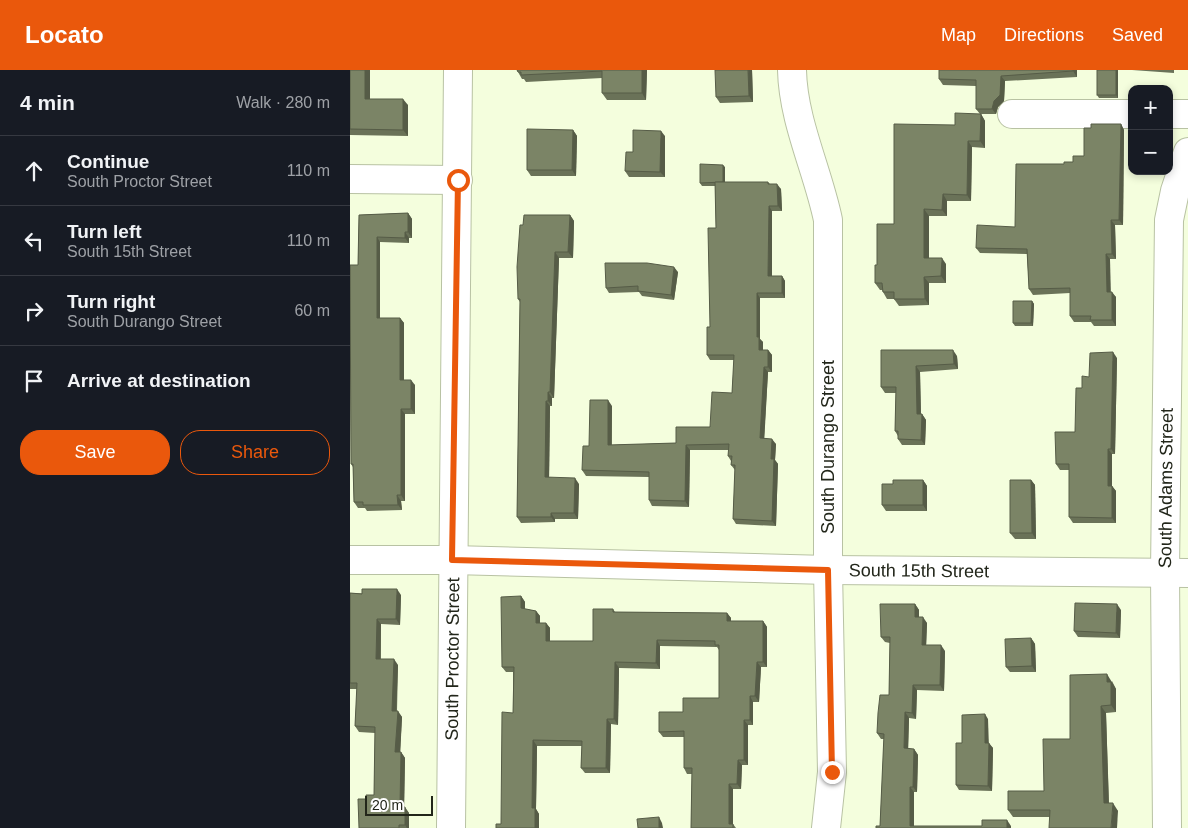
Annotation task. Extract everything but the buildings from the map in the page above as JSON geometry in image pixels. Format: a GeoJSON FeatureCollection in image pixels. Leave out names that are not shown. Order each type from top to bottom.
{"type":"FeatureCollection","features":[{"type":"Feature","properties":{"kind":"street","name":"South Proctor Street"},"geometry":{"type":"LineString","coordinates":[[450,828],[458,70]]}},
{"type":"Feature","properties":{"kind":"street","name":"South Durango Street"},"geometry":{"type":"LineString","coordinates":[[792,70],[798,112],[823,195],[828,220],[828,570],[832,772],[826,828]]}},
{"type":"Feature","properties":{"kind":"street"},"geometry":{"type":"LineString","coordinates":[[1012,114],[1128,114]]}},
{"type":"Feature","properties":{"kind":"street"},"geometry":{"type":"LineString","coordinates":[[1173,114],[1188,114]]}},
{"type":"Feature","properties":{"kind":"street","name":"South Adams Street"},"geometry":{"type":"LineString","coordinates":[[1168,828],[1176,573],[1169,220],[1174,191],[1188,152]]}},
{"type":"Feature","properties":{"kind":"street"},"geometry":{"type":"LineString","coordinates":[[350,179],[458,180]]}},
{"type":"Feature","properties":{"kind":"street","name":"South 15th Street"},"geometry":{"type":"LineString","coordinates":[[350,560],[452,560],[828,570],[1176,573]]}},
{"type":"Feature","properties":{"kind":"route"},"geometry":{"type":"LineString","coordinates":[[458,180],[452,560],[828,570],[832,772]]}}]}
